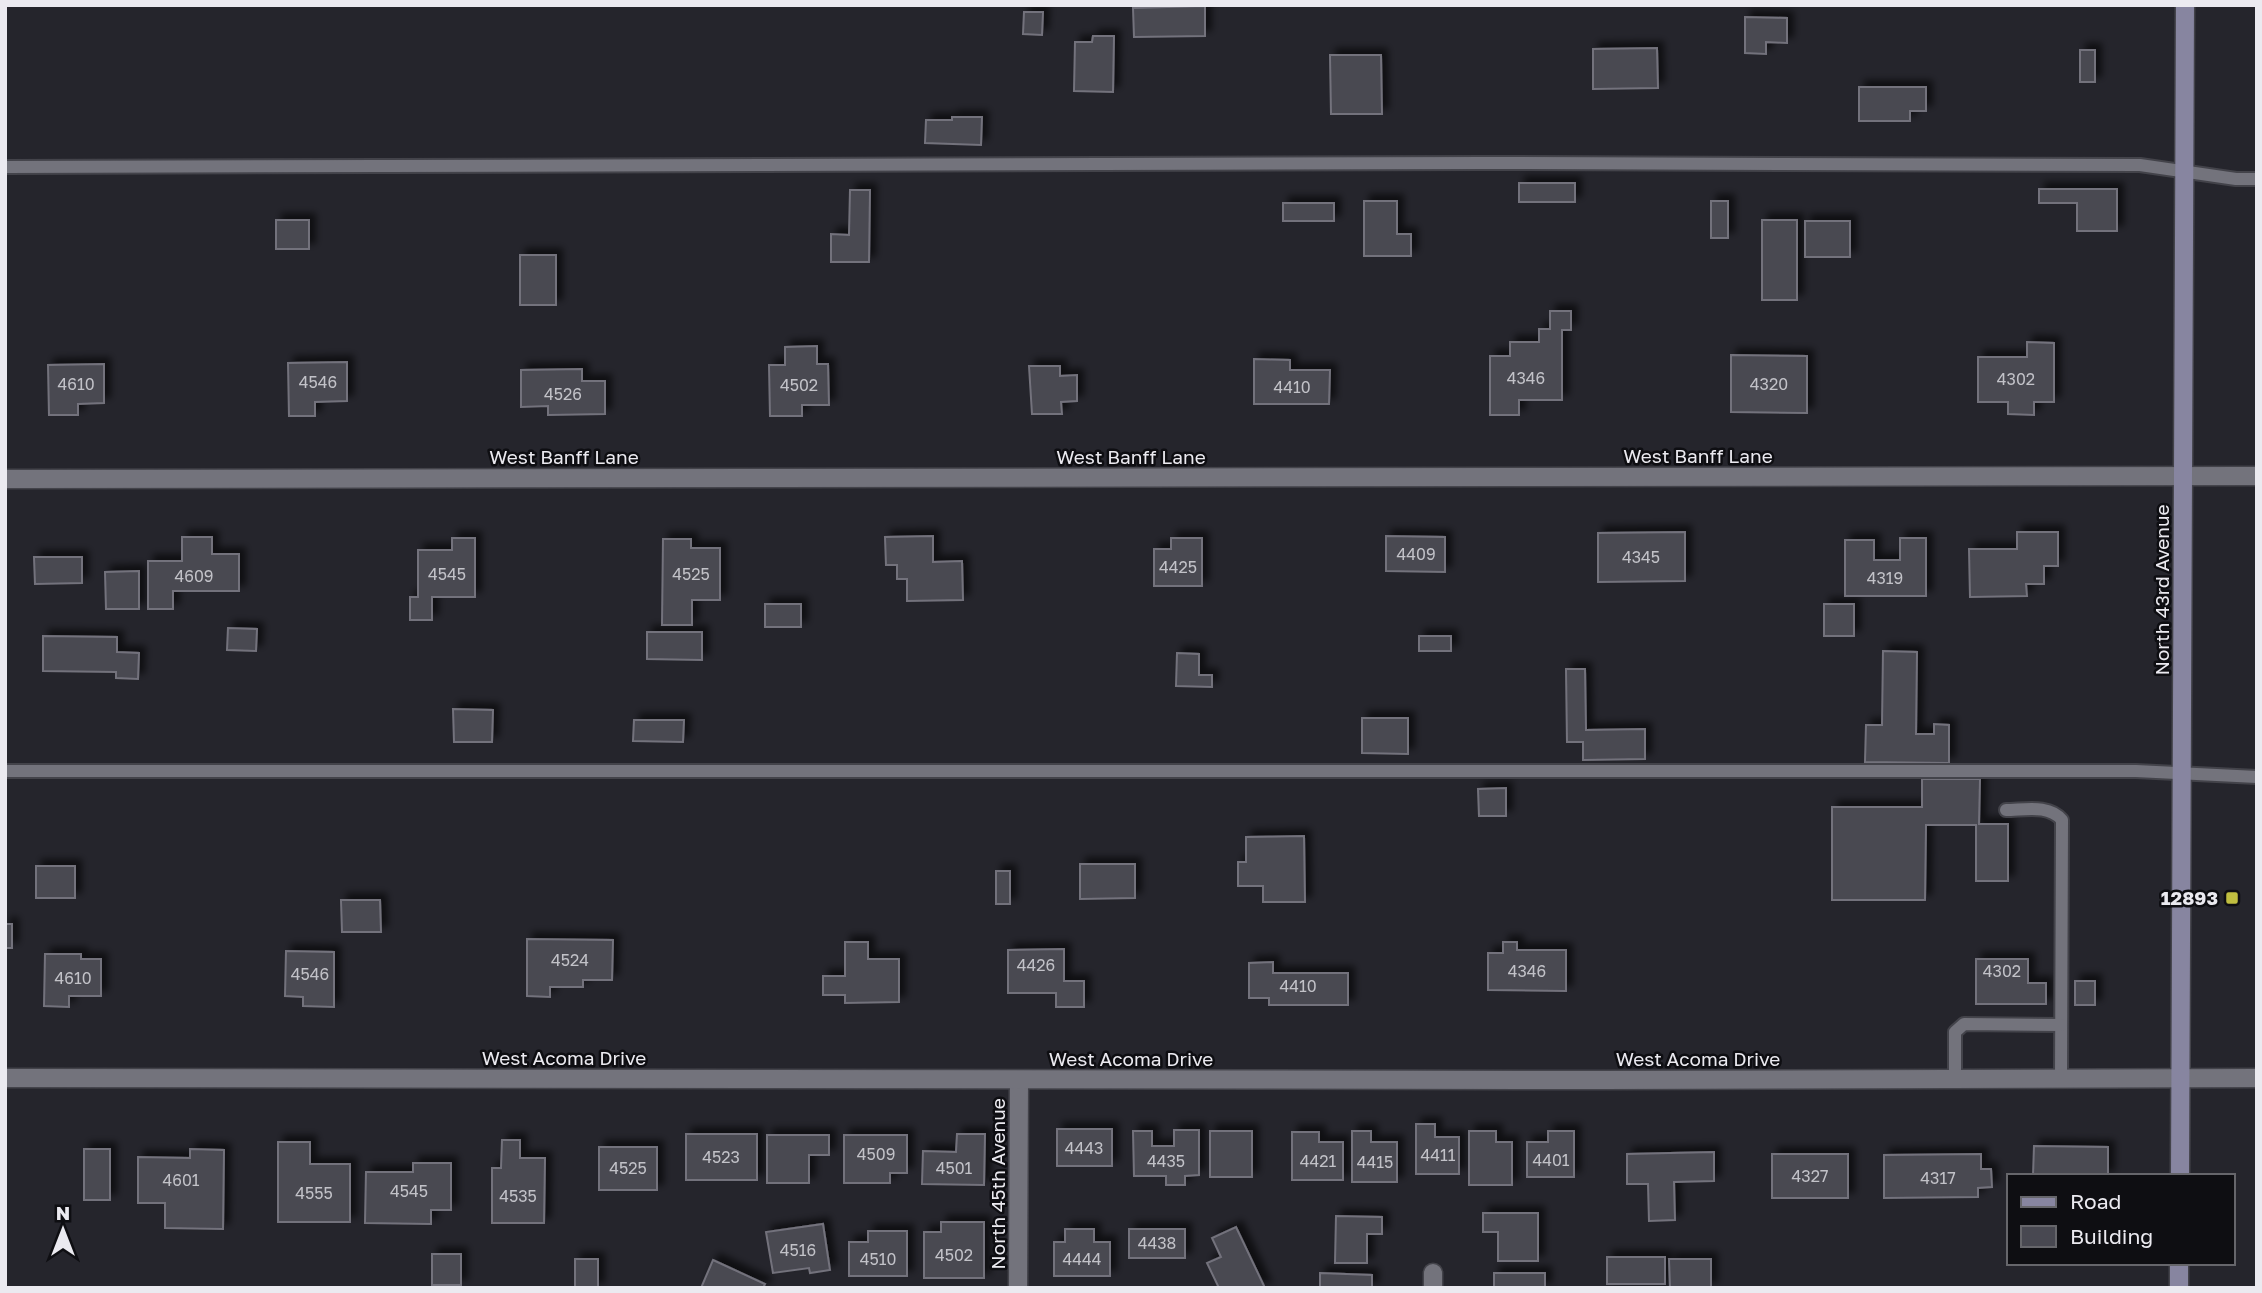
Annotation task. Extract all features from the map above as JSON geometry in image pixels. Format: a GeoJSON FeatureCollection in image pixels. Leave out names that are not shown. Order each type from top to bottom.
{"type":"FeatureCollection","features":[{"type":"Feature","properties":{"kind":"main road","name":"North 43rd Avenue"},"geometry":{"type":"LineString","coordinates":[[2180,1174],[2185,5]]}},
{"type":"Feature","properties":{"kind":"main road"},"geometry":{"type":"LineString","coordinates":[[2179,1265],[2179,1288]]}},
{"type":"Feature","properties":{"kind":"street","name":"West Banff Lane"},"geometry":{"type":"LineString","coordinates":[[5,479],[2257,476]]}},
{"type":"Feature","properties":{"kind":"street","name":"West Acoma Drive"},"geometry":{"type":"LineString","coordinates":[[5,1078],[2257,1078]]}},
{"type":"Feature","properties":{"kind":"street","name":"North 45th Avenue"},"geometry":{"type":"LineString","coordinates":[[1018,1288],[1019,1080]]}},
{"type":"Feature","properties":{"kind":"lane"},"geometry":{"type":"LineString","coordinates":[[5,167],[1514,163],[2140,165],[2236,179],[2257,178]]}},
{"type":"Feature","properties":{"kind":"lane"},"geometry":{"type":"LineString","coordinates":[[5,771],[2136,771],[2257,777]]}},
{"type":"Feature","properties":{"kind":"lane"},"geometry":{"type":"LineString","coordinates":[[2006,810],[2048,810],[2062,820],[2061,1079]]}},
{"type":"Feature","properties":{"kind":"lane"},"geometry":{"type":"LineString","coordinates":[[1955,1080],[1955,1032],[1959,1026],[2062,1025]]}},
{"type":"Feature","properties":{"kind":"building"},"geometry":{"type":"Polygon","coordinates":[[[1205,6],[1205,36],[1134,37],[1133,8],[1205,6]]]}},
{"type":"Feature","properties":{"kind":"building"},"geometry":{"type":"Polygon","coordinates":[[[1024,12],[1043,12],[1042,35],[1023,34],[1024,12]]]}},
{"type":"Feature","properties":{"kind":"building"},"geometry":{"type":"Polygon","coordinates":[[[1745,17],[1787,18],[1787,43],[1766,42],[1766,54],[1745,53],[1745,17]]]}},
{"type":"Feature","properties":{"kind":"building"},"geometry":{"type":"Polygon","coordinates":[[[1093,36],[1114,36],[1113,92],[1074,91],[1075,42],[1092,42],[1093,36]]]}},
{"type":"Feature","properties":{"kind":"building"},"geometry":{"type":"Polygon","coordinates":[[[1657,48],[1658,88],[1593,89],[1593,49],[1657,48]]]}},
{"type":"Feature","properties":{"kind":"building"},"geometry":{"type":"Polygon","coordinates":[[[2080,50],[2095,50],[2095,82],[2080,82],[2080,50]]]}},
{"type":"Feature","properties":{"kind":"building"},"geometry":{"type":"Polygon","coordinates":[[[1330,55],[1381,55],[1382,114],[1331,114],[1330,55]]]}},
{"type":"Feature","properties":{"kind":"building"},"geometry":{"type":"Polygon","coordinates":[[[1859,87],[1926,87],[1926,111],[1910,111],[1910,121],[1859,121],[1859,87]]]}},
{"type":"Feature","properties":{"kind":"building"},"geometry":{"type":"Polygon","coordinates":[[[952,117],[982,117],[981,145],[925,143],[926,120],[952,120],[952,117]]]}},
{"type":"Feature","properties":{"kind":"building"},"geometry":{"type":"Polygon","coordinates":[[[1519,183],[1575,183],[1575,202],[1519,202],[1519,183]]]}},
{"type":"Feature","properties":{"kind":"building"},"geometry":{"type":"Polygon","coordinates":[[[2039,189],[2117,189],[2117,231],[2077,231],[2077,203],[2039,203],[2039,189]]]}},
{"type":"Feature","properties":{"kind":"building"},"geometry":{"type":"Polygon","coordinates":[[[850,190],[870,190],[869,262],[831,262],[831,234],[849,235],[850,190]]]}},
{"type":"Feature","properties":{"kind":"building"},"geometry":{"type":"Polygon","coordinates":[[[1364,201],[1397,201],[1397,234],[1411,234],[1411,256],[1364,256],[1364,201]]]}},
{"type":"Feature","properties":{"kind":"building"},"geometry":{"type":"Polygon","coordinates":[[[1711,201],[1728,201],[1728,238],[1711,238],[1711,201]]]}},
{"type":"Feature","properties":{"kind":"building"},"geometry":{"type":"Polygon","coordinates":[[[1283,203],[1334,203],[1334,221],[1283,221],[1283,203]]]}},
{"type":"Feature","properties":{"kind":"building"},"geometry":{"type":"Polygon","coordinates":[[[276,220],[309,220],[309,249],[276,249],[276,220]]]}},
{"type":"Feature","properties":{"kind":"building"},"geometry":{"type":"Polygon","coordinates":[[[1762,220],[1797,220],[1797,300],[1762,300],[1762,220]]]}},
{"type":"Feature","properties":{"kind":"building"},"geometry":{"type":"Polygon","coordinates":[[[1805,221],[1850,221],[1850,257],[1805,257],[1805,221]]]}},
{"type":"Feature","properties":{"kind":"building"},"geometry":{"type":"Polygon","coordinates":[[[520,255],[556,255],[556,305],[520,305],[520,255]]]}},
{"type":"Feature","properties":{"kind":"building"},"geometry":{"type":"Polygon","coordinates":[[[1550,311],[1571,311],[1571,330],[1562,330],[1562,400],[1519,400],[1519,415],[1490,415],[1490,356],[1510,356],[1510,342],[1539,342],[1539,329],[1550,329],[1550,311]]]}},
{"type":"Feature","properties":{"kind":"building"},"geometry":{"type":"Polygon","coordinates":[[[2027,342],[2054,343],[2054,402],[2034,402],[2034,415],[2008,414],[2008,402],[1978,402],[1978,357],[2027,357],[2027,342]]]}},
{"type":"Feature","properties":{"kind":"building"},"geometry":{"type":"Polygon","coordinates":[[[817,346],[817,364],[828,364],[829,405],[802,405],[802,416],[770,416],[769,365],[785,365],[785,347],[817,346]]]}},
{"type":"Feature","properties":{"kind":"building"},"geometry":{"type":"Polygon","coordinates":[[[1731,355],[1807,356],[1807,413],[1731,412],[1731,355]]]}},
{"type":"Feature","properties":{"kind":"building"},"geometry":{"type":"Polygon","coordinates":[[[1254,359],[1290,360],[1290,370],[1330,370],[1329,404],[1254,404],[1254,359]]]}},
{"type":"Feature","properties":{"kind":"building"},"geometry":{"type":"Polygon","coordinates":[[[347,362],[347,401],[315,402],[315,416],[289,416],[288,363],[347,362]]]}},
{"type":"Feature","properties":{"kind":"building"},"geometry":{"type":"Polygon","coordinates":[[[104,364],[104,403],[78,404],[78,415],[49,415],[48,365],[104,364]]]}},
{"type":"Feature","properties":{"kind":"building"},"geometry":{"type":"Polygon","coordinates":[[[1029,366],[1060,366],[1060,376],[1077,375],[1077,401],[1061,402],[1062,414],[1032,414],[1029,366]]]}},
{"type":"Feature","properties":{"kind":"building"},"geometry":{"type":"Polygon","coordinates":[[[582,369],[582,381],[605,381],[605,414],[548,415],[548,406],[521,407],[521,370],[582,369]]]}},
{"type":"Feature","properties":{"kind":"building"},"geometry":{"type":"Polygon","coordinates":[[[1685,532],[1685,581],[1598,582],[1598,533],[1685,532]]]}},
{"type":"Feature","properties":{"kind":"building"},"geometry":{"type":"Polygon","coordinates":[[[2017,532],[2058,532],[2058,566],[2044,566],[2044,584],[2026,584],[2027,596],[1970,597],[1969,549],[2017,549],[2017,532]]]}},
{"type":"Feature","properties":{"kind":"building"},"geometry":{"type":"Polygon","coordinates":[[[933,536],[933,562],[962,561],[963,600],[907,601],[907,579],[897,579],[897,565],[886,565],[885,537],[933,536]]]}},
{"type":"Feature","properties":{"kind":"building"},"geometry":{"type":"Polygon","coordinates":[[[1386,536],[1445,537],[1445,572],[1386,571],[1386,536]]]}},
{"type":"Feature","properties":{"kind":"building"},"geometry":{"type":"Polygon","coordinates":[[[182,537],[212,537],[212,554],[239,554],[239,591],[173,591],[173,609],[148,609],[148,561],[182,561],[182,537]]]}},
{"type":"Feature","properties":{"kind":"building"},"geometry":{"type":"Polygon","coordinates":[[[452,538],[475,538],[475,597],[432,597],[432,620],[410,620],[410,597],[418,597],[418,550],[452,550],[452,538]]]}},
{"type":"Feature","properties":{"kind":"building"},"geometry":{"type":"Polygon","coordinates":[[[1171,538],[1202,538],[1202,586],[1154,586],[1154,549],[1171,549],[1171,538]]]}},
{"type":"Feature","properties":{"kind":"building"},"geometry":{"type":"Polygon","coordinates":[[[1900,538],[1926,538],[1926,596],[1845,596],[1845,540],[1874,540],[1874,560],[1900,560],[1900,538]]]}},
{"type":"Feature","properties":{"kind":"building"},"geometry":{"type":"Polygon","coordinates":[[[663,539],[691,539],[691,548],[720,548],[720,600],[692,600],[692,625],[662,625],[663,539]]]}},
{"type":"Feature","properties":{"kind":"building"},"geometry":{"type":"Polygon","coordinates":[[[34,557],[82,557],[82,583],[35,584],[34,557]]]}},
{"type":"Feature","properties":{"kind":"building"},"geometry":{"type":"Polygon","coordinates":[[[139,571],[139,609],[106,609],[105,572],[139,571]]]}},
{"type":"Feature","properties":{"kind":"building"},"geometry":{"type":"Polygon","coordinates":[[[765,604],[801,604],[801,627],[765,627],[765,604]]]}},
{"type":"Feature","properties":{"kind":"building"},"geometry":{"type":"Polygon","coordinates":[[[1824,604],[1854,604],[1854,636],[1824,636],[1824,604]]]}},
{"type":"Feature","properties":{"kind":"building"},"geometry":{"type":"Polygon","coordinates":[[[228,628],[257,629],[256,651],[227,650],[228,628]]]}},
{"type":"Feature","properties":{"kind":"building"},"geometry":{"type":"Polygon","coordinates":[[[647,632],[702,632],[702,660],[647,659],[647,632]]]}},
{"type":"Feature","properties":{"kind":"building"},"geometry":{"type":"Polygon","coordinates":[[[43,636],[117,637],[117,652],[139,653],[138,679],[116,678],[116,672],[43,671],[43,636]]]}},
{"type":"Feature","properties":{"kind":"building"},"geometry":{"type":"Polygon","coordinates":[[[1419,636],[1451,636],[1451,651],[1419,651],[1419,636]]]}},
{"type":"Feature","properties":{"kind":"building"},"geometry":{"type":"Polygon","coordinates":[[[1883,651],[1917,652],[1916,734],[1934,734],[1934,724],[1949,725],[1949,763],[1865,762],[1866,725],[1882,725],[1883,651]]]}},
{"type":"Feature","properties":{"kind":"building"},"geometry":{"type":"Polygon","coordinates":[[[1177,653],[1199,654],[1199,675],[1212,675],[1212,687],[1176,686],[1177,653]]]}},
{"type":"Feature","properties":{"kind":"building"},"geometry":{"type":"Polygon","coordinates":[[[1566,669],[1585,669],[1586,730],[1645,729],[1645,759],[1583,760],[1583,742],[1567,742],[1566,669]]]}},
{"type":"Feature","properties":{"kind":"building"},"geometry":{"type":"Polygon","coordinates":[[[453,709],[493,710],[492,742],[454,742],[453,709]]]}},
{"type":"Feature","properties":{"kind":"building"},"geometry":{"type":"Polygon","coordinates":[[[1362,718],[1408,718],[1408,754],[1362,753],[1362,718]]]}},
{"type":"Feature","properties":{"kind":"building"},"geometry":{"type":"Polygon","coordinates":[[[634,720],[684,720],[683,742],[633,741],[634,720]]]}},
{"type":"Feature","properties":{"kind":"building"},"geometry":{"type":"Polygon","coordinates":[[[1922,779],[1980,779],[1979,824],[2008,824],[2008,881],[1976,881],[1976,825],[1926,825],[1925,900],[1832,900],[1832,807],[1922,807],[1922,779]]]}},
{"type":"Feature","properties":{"kind":"building"},"geometry":{"type":"Polygon","coordinates":[[[1506,788],[1506,816],[1479,816],[1478,789],[1506,788]]]}},
{"type":"Feature","properties":{"kind":"building"},"geometry":{"type":"Polygon","coordinates":[[[1304,836],[1305,902],[1263,902],[1263,886],[1238,886],[1238,862],[1246,862],[1246,837],[1304,836]]]}},
{"type":"Feature","properties":{"kind":"building"},"geometry":{"type":"Polygon","coordinates":[[[1080,864],[1135,864],[1135,898],[1080,899],[1080,864]]]}},
{"type":"Feature","properties":{"kind":"building"},"geometry":{"type":"Polygon","coordinates":[[[36,866],[75,866],[75,898],[36,898],[36,866]]]}},
{"type":"Feature","properties":{"kind":"building"},"geometry":{"type":"Polygon","coordinates":[[[996,871],[1010,871],[1010,904],[996,904],[996,871]]]}},
{"type":"Feature","properties":{"kind":"building"},"geometry":{"type":"Polygon","coordinates":[[[341,900],[380,900],[381,932],[342,932],[341,900]]]}},
{"type":"Feature","properties":{"kind":"building"},"geometry":{"type":"Polygon","coordinates":[[[5,924],[12,924],[12,948],[5,948],[5,924]]]}},
{"type":"Feature","properties":{"kind":"building"},"geometry":{"type":"Polygon","coordinates":[[[527,939],[613,940],[612,980],[583,980],[583,987],[550,987],[550,997],[527,996],[527,939]]]}},
{"type":"Feature","properties":{"kind":"building"},"geometry":{"type":"Polygon","coordinates":[[[845,942],[868,942],[868,959],[899,959],[899,1002],[845,1003],[845,995],[823,995],[823,976],[845,976],[845,942]]]}},
{"type":"Feature","properties":{"kind":"building"},"geometry":{"type":"Polygon","coordinates":[[[1503,942],[1517,942],[1517,950],[1566,950],[1566,991],[1488,990],[1488,953],[1503,953],[1503,942]]]}},
{"type":"Feature","properties":{"kind":"building"},"geometry":{"type":"Polygon","coordinates":[[[1064,949],[1064,981],[1084,981],[1084,1007],[1056,1007],[1056,993],[1008,993],[1008,950],[1064,949]]]}},
{"type":"Feature","properties":{"kind":"building"},"geometry":{"type":"Polygon","coordinates":[[[286,951],[334,952],[334,1007],[303,1006],[303,997],[285,996],[286,951]]]}},
{"type":"Feature","properties":{"kind":"building"},"geometry":{"type":"Polygon","coordinates":[[[45,954],[81,954],[81,959],[101,959],[101,996],[69,996],[69,1007],[44,1006],[45,954]]]}},
{"type":"Feature","properties":{"kind":"building"},"geometry":{"type":"Polygon","coordinates":[[[1976,959],[2028,959],[2028,983],[2046,983],[2046,1004],[1976,1004],[1976,959]]]}},
{"type":"Feature","properties":{"kind":"building"},"geometry":{"type":"Polygon","coordinates":[[[1273,962],[1273,973],[1348,973],[1348,1005],[1269,1005],[1269,998],[1249,998],[1249,963],[1273,962]]]}},
{"type":"Feature","properties":{"kind":"building"},"geometry":{"type":"Polygon","coordinates":[[[2075,981],[2095,981],[2095,1005],[2075,1005],[2075,981]]]}},
{"type":"Feature","properties":{"kind":"building"},"geometry":{"type":"Polygon","coordinates":[[[1416,1124],[1435,1124],[1435,1137],[1459,1137],[1459,1174],[1416,1174],[1416,1124]]]}},
{"type":"Feature","properties":{"kind":"building"},"geometry":{"type":"Polygon","coordinates":[[[1057,1129],[1112,1129],[1112,1166],[1057,1166],[1057,1129]]]}},
{"type":"Feature","properties":{"kind":"building"},"geometry":{"type":"Polygon","coordinates":[[[1174,1130],[1199,1130],[1199,1175],[1185,1176],[1185,1185],[1166,1185],[1166,1176],[1134,1176],[1133,1131],[1152,1131],[1152,1146],[1174,1146],[1174,1130]]]}},
{"type":"Feature","properties":{"kind":"building"},"geometry":{"type":"Polygon","coordinates":[[[1210,1131],[1252,1131],[1252,1177],[1210,1177],[1210,1131]]]}},
{"type":"Feature","properties":{"kind":"building"},"geometry":{"type":"Polygon","coordinates":[[[1352,1131],[1371,1131],[1371,1142],[1397,1142],[1397,1182],[1352,1182],[1352,1131]]]}},
{"type":"Feature","properties":{"kind":"building"},"geometry":{"type":"Polygon","coordinates":[[[1469,1131],[1496,1131],[1496,1142],[1512,1142],[1512,1185],[1469,1185],[1469,1131]]]}},
{"type":"Feature","properties":{"kind":"building"},"geometry":{"type":"Polygon","coordinates":[[[1548,1131],[1574,1131],[1574,1177],[1527,1177],[1527,1142],[1548,1142],[1548,1131]]]}},
{"type":"Feature","properties":{"kind":"building"},"geometry":{"type":"Polygon","coordinates":[[[1292,1132],[1319,1132],[1319,1142],[1343,1142],[1343,1180],[1292,1180],[1292,1132]]]}},
{"type":"Feature","properties":{"kind":"building"},"geometry":{"type":"Polygon","coordinates":[[[686,1134],[757,1134],[757,1180],[686,1180],[686,1134]]]}},
{"type":"Feature","properties":{"kind":"building"},"geometry":{"type":"Polygon","coordinates":[[[957,1134],[985,1134],[984,1185],[922,1184],[923,1151],[956,1152],[957,1134]]]}},
{"type":"Feature","properties":{"kind":"building"},"geometry":{"type":"Polygon","coordinates":[[[767,1135],[829,1135],[829,1155],[809,1155],[809,1183],[767,1183],[767,1135]]]}},
{"type":"Feature","properties":{"kind":"building"},"geometry":{"type":"Polygon","coordinates":[[[844,1135],[907,1135],[907,1173],[890,1173],[890,1183],[844,1183],[844,1135]]]}},
{"type":"Feature","properties":{"kind":"building"},"geometry":{"type":"Polygon","coordinates":[[[502,1140],[520,1140],[520,1158],[545,1158],[544,1223],[492,1223],[492,1168],[501,1168],[502,1140]]]}},
{"type":"Feature","properties":{"kind":"building"},"geometry":{"type":"Polygon","coordinates":[[[278,1142],[310,1142],[310,1164],[350,1164],[350,1222],[278,1222],[278,1142]]]}},
{"type":"Feature","properties":{"kind":"building"},"geometry":{"type":"Polygon","coordinates":[[[2034,1146],[2108,1147],[2108,1174],[2033,1174],[2034,1146]]]}},
{"type":"Feature","properties":{"kind":"building"},"geometry":{"type":"Polygon","coordinates":[[[599,1147],[657,1147],[657,1190],[599,1190],[599,1147]]]}},
{"type":"Feature","properties":{"kind":"building"},"geometry":{"type":"Polygon","coordinates":[[[84,1149],[110,1149],[110,1200],[84,1200],[84,1149]]]}},
{"type":"Feature","properties":{"kind":"building"},"geometry":{"type":"Polygon","coordinates":[[[190,1149],[224,1150],[223,1229],[165,1228],[165,1203],[138,1203],[138,1157],[190,1158],[190,1149]]]}},
{"type":"Feature","properties":{"kind":"building"},"geometry":{"type":"Polygon","coordinates":[[[1714,1152],[1714,1181],[1674,1182],[1675,1220],[1649,1221],[1648,1184],[1627,1184],[1627,1154],[1714,1152]]]}},
{"type":"Feature","properties":{"kind":"building"},"geometry":{"type":"Polygon","coordinates":[[[1772,1154],[1848,1154],[1848,1198],[1772,1198],[1772,1154]]]}},
{"type":"Feature","properties":{"kind":"building"},"geometry":{"type":"Polygon","coordinates":[[[1981,1154],[1981,1169],[1991,1169],[1992,1187],[1978,1188],[1978,1197],[1884,1198],[1884,1155],[1981,1154]]]}},
{"type":"Feature","properties":{"kind":"building"},"geometry":{"type":"Polygon","coordinates":[[[413,1163],[451,1163],[451,1210],[431,1210],[431,1224],[365,1223],[366,1172],[413,1172],[413,1163]]]}},
{"type":"Feature","properties":{"kind":"building"},"geometry":{"type":"Polygon","coordinates":[[[1483,1213],[1538,1213],[1538,1261],[1498,1261],[1498,1232],[1483,1232],[1483,1213]]]}},
{"type":"Feature","properties":{"kind":"building"},"geometry":{"type":"Polygon","coordinates":[[[1336,1216],[1382,1217],[1382,1234],[1367,1234],[1367,1263],[1335,1263],[1336,1216]]]}},
{"type":"Feature","properties":{"kind":"building"},"geometry":{"type":"Polygon","coordinates":[[[941,1222],[984,1222],[984,1278],[924,1278],[924,1232],[941,1232],[941,1222]]]}},
{"type":"Feature","properties":{"kind":"building"},"geometry":{"type":"Polygon","coordinates":[[[823,1224],[830,1270],[810,1273],[809,1268],[773,1273],[766,1232],[823,1224]]]}},
{"type":"Feature","properties":{"kind":"building"},"geometry":{"type":"Polygon","coordinates":[[[1236,1227],[1265,1288],[1219,1288],[1207,1263],[1221,1257],[1212,1238],[1236,1227]]]}},
{"type":"Feature","properties":{"kind":"building"},"geometry":{"type":"Polygon","coordinates":[[[1065,1229],[1094,1229],[1094,1242],[1110,1242],[1110,1276],[1054,1276],[1054,1242],[1065,1242],[1065,1229]]]}},
{"type":"Feature","properties":{"kind":"building"},"geometry":{"type":"Polygon","coordinates":[[[1129,1229],[1185,1229],[1185,1258],[1129,1258],[1129,1229]]]}},
{"type":"Feature","properties":{"kind":"building"},"geometry":{"type":"Polygon","coordinates":[[[868,1231],[907,1231],[907,1276],[849,1276],[849,1242],[868,1242],[868,1231]]]}},
{"type":"Feature","properties":{"kind":"building"},"geometry":{"type":"Polygon","coordinates":[[[432,1254],[461,1254],[461,1285],[432,1285],[432,1254]]]}},
{"type":"Feature","properties":{"kind":"building"},"geometry":{"type":"Polygon","coordinates":[[[1607,1257],[1665,1257],[1665,1284],[1607,1284],[1607,1257]]]}},
{"type":"Feature","properties":{"kind":"building"},"geometry":{"type":"Polygon","coordinates":[[[575,1259],[598,1259],[598,1288],[575,1288],[575,1259]]]}},
{"type":"Feature","properties":{"kind":"building"},"geometry":{"type":"Polygon","coordinates":[[[1669,1259],[1711,1259],[1711,1288],[1609,1288],[1670,1287],[1669,1259]]]}},
{"type":"Feature","properties":{"kind":"building"},"geometry":{"type":"Polygon","coordinates":[[[713,1260],[765,1284],[763,1288],[701,1288],[713,1260]]]}},
{"type":"Feature","properties":{"kind":"building"},"geometry":{"type":"Polygon","coordinates":[[[1320,1273],[1372,1275],[1372,1288],[1320,1288],[1320,1273]]]}},
{"type":"Feature","properties":{"kind":"building"},"geometry":{"type":"Polygon","coordinates":[[[1494,1273],[1545,1273],[1545,1288],[1494,1288],[1494,1273]]]}},
{"type":"Feature","properties":{"kind":"place","name":"12893"},"geometry":{"type":"Point","coordinates":[2232,898]}}]}
